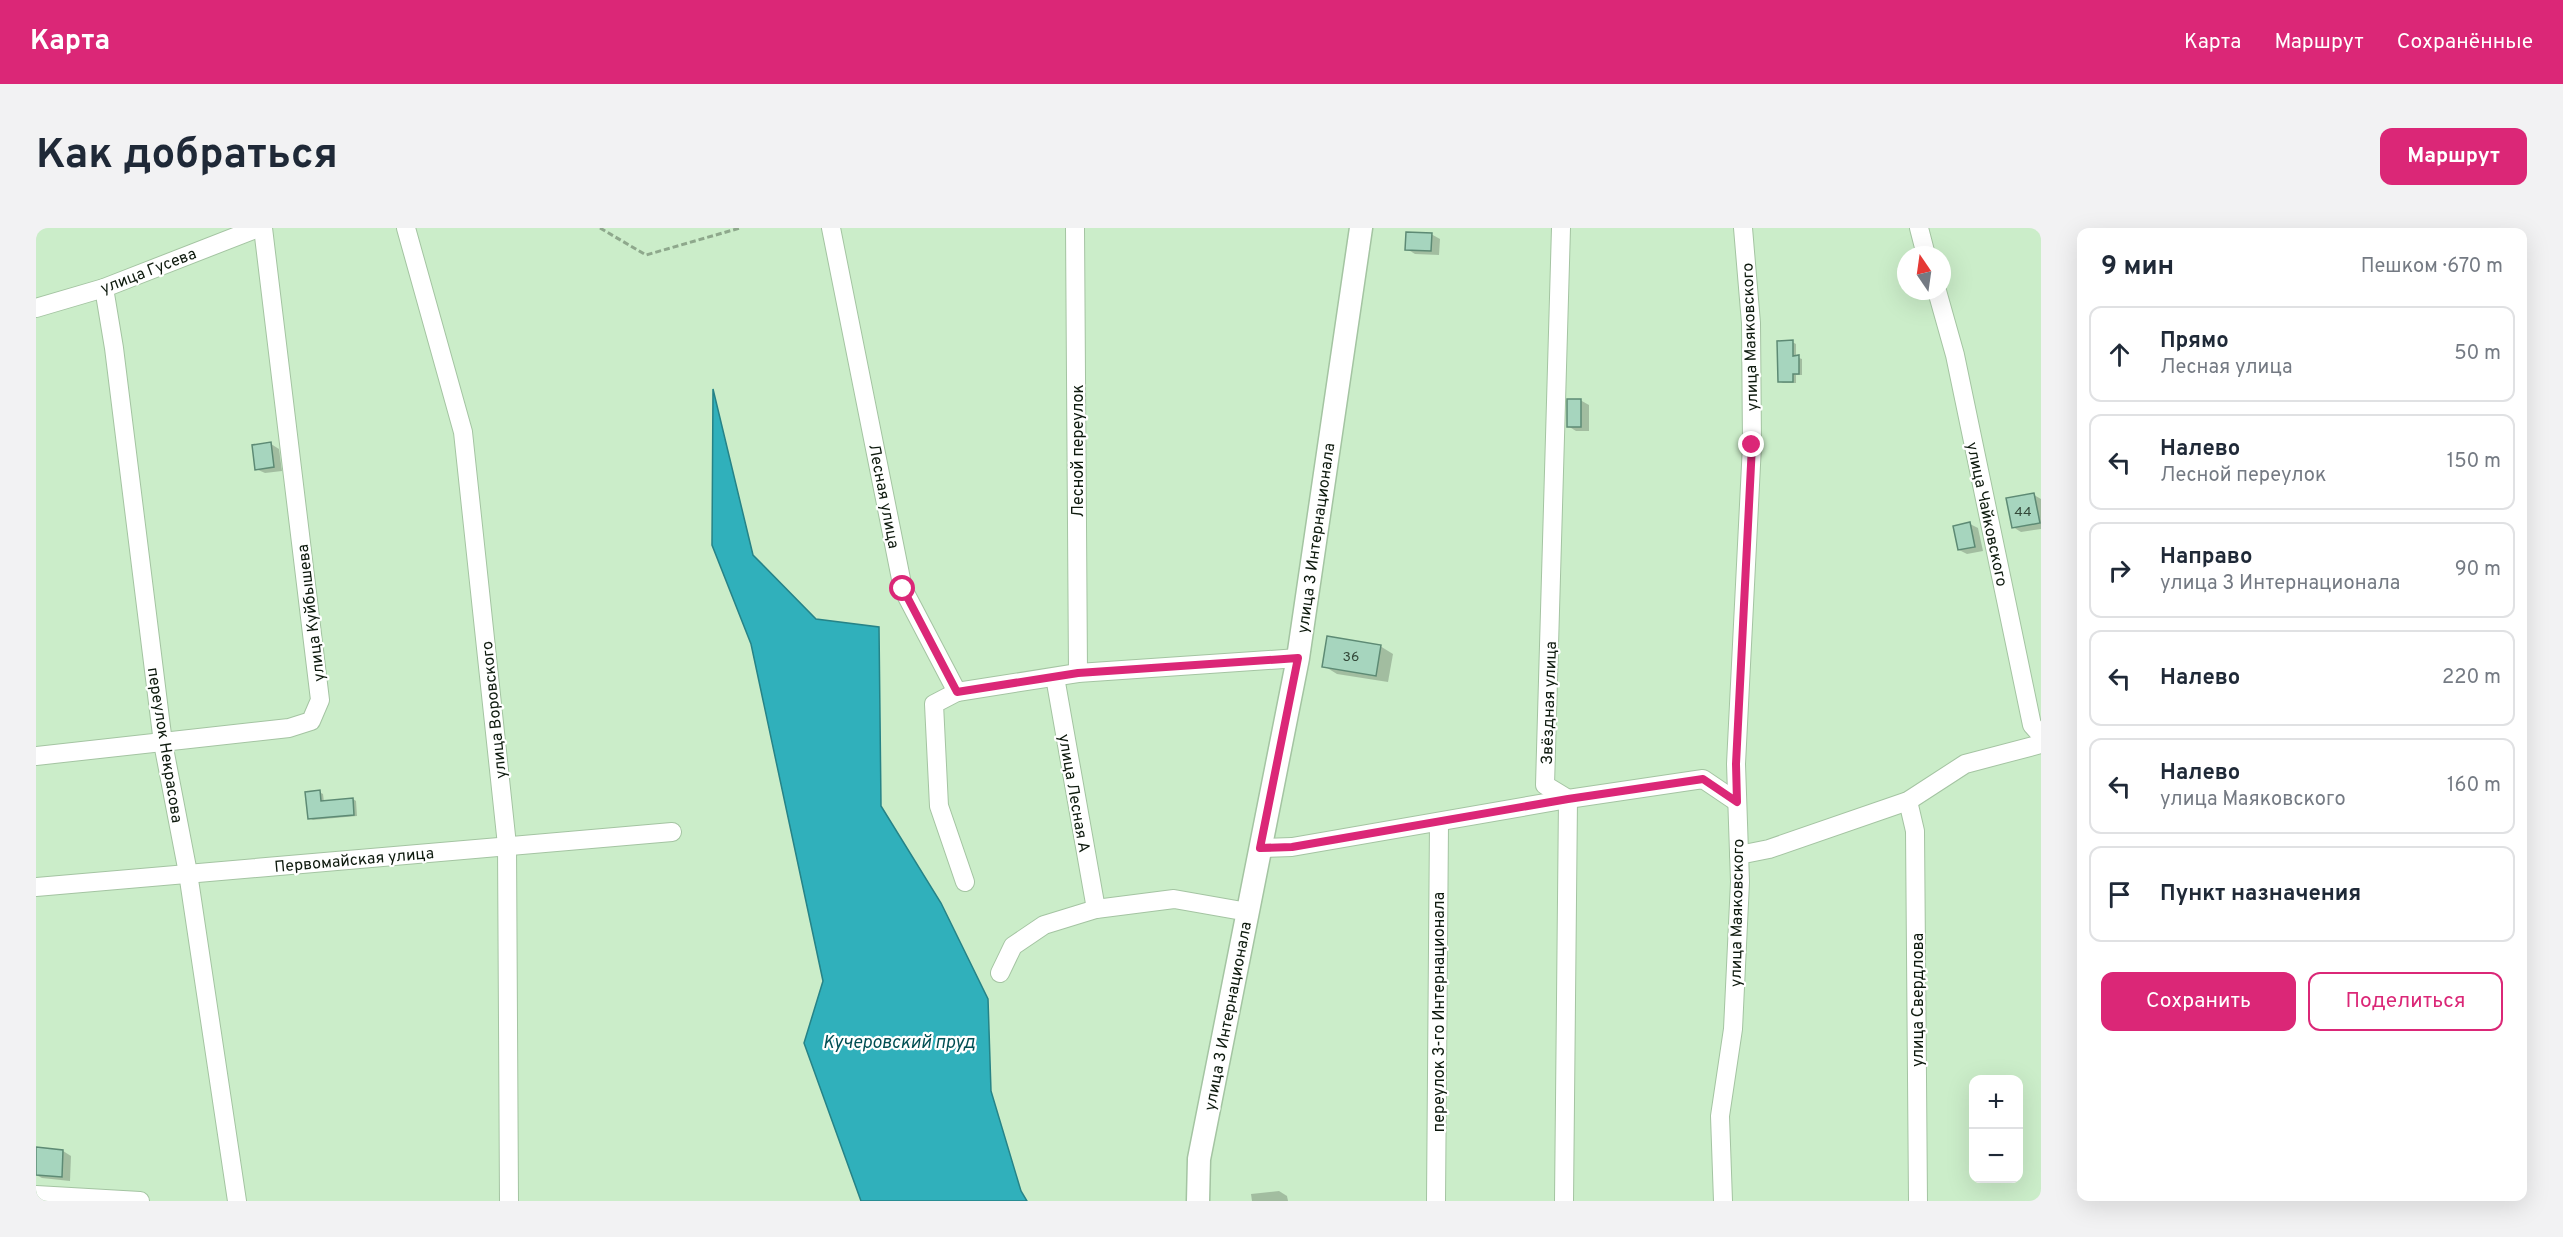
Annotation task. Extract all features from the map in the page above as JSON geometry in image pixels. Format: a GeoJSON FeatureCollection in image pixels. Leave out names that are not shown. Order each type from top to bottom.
{"type":"FeatureCollection","features":[{"type":"Feature","properties":{"kind":"street","name":"улица Гусева"},"geometry":{"type":"LineString","coordinates":[[36,308],[104,288],[258,228]]}},
{"type":"Feature","properties":{"kind":"street","name":"улица Куйбышева"},"geometry":{"type":"LineString","coordinates":[[36,756],[289,728],[311,721],[320,700],[263,228]]}},
{"type":"Feature","properties":{"kind":"street","name":"улица Воровского"},"geometry":{"type":"LineString","coordinates":[[406,228],[463,432],[507,845],[509,1201]]}},
{"type":"Feature","properties":{"kind":"street","name":"Лесная улица"},"geometry":{"type":"LineString","coordinates":[[831,228],[903,589],[957,692]]}},
{"type":"Feature","properties":{"kind":"street","name":"Лесной переулок"},"geometry":{"type":"LineString","coordinates":[[1075,228],[1078,673]]}},
{"type":"Feature","properties":{"kind":"street","name":"улица 3 Интернационала"},"geometry":{"type":"LineString","coordinates":[[1198,1201],[1199,1159],[1298,658],[1361,228]]}},
{"type":"Feature","properties":{"kind":"street","name":"Звёздная улица"},"geometry":{"type":"LineString","coordinates":[[1561,228],[1545,785],[1568,799]]}},
{"type":"Feature","properties":{"kind":"street","name":"улица Маяковского"},"geometry":{"type":"LineString","coordinates":[[1723,1201],[1720,1116],[1733,1029],[1739,855],[1736,764],[1752,445],[1751,323],[1743,228]]}},
{"type":"Feature","properties":{"kind":"street"},"geometry":{"type":"LineString","coordinates":[[1919,228],[1924,246]]}},
{"type":"Feature","properties":{"kind":"street","name":"переулок Некрасова"},"geometry":{"type":"LineString","coordinates":[[104,288],[114,348],[163,743],[188,873],[237,1201]]}},
{"type":"Feature","properties":{"kind":"street","name":"улица Чайковского"},"geometry":{"type":"LineString","coordinates":[[1940,300],[1955,355],[2032,725],[2041,735]]}},
{"type":"Feature","properties":{"kind":"street"},"geometry":{"type":"LineString","coordinates":[[965,882],[939,806],[934,704],[957,692],[1078,673],[1298,658]]}},
{"type":"Feature","properties":{"kind":"street","name":"улица Лесная А"},"geometry":{"type":"LineString","coordinates":[[1055,676],[1096,909]]}},
{"type":"Feature","properties":{"kind":"street"},"geometry":{"type":"LineString","coordinates":[[1739,855],[1769,849],[1908,801],[1965,764],[2041,744]]}},
{"type":"Feature","properties":{"kind":"street"},"geometry":{"type":"LineString","coordinates":[[1260,848],[1292,847],[1568,799],[1703,779],[1737,802]]}},
{"type":"Feature","properties":{"kind":"street"},"geometry":{"type":"LineString","coordinates":[[1564,1201],[1568,799]]}},
{"type":"Feature","properties":{"kind":"street","name":"улица Свердлова"},"geometry":{"type":"LineString","coordinates":[[1908,801],[1916,831],[1918,1201]]}},
{"type":"Feature","properties":{"kind":"street","name":"переулок 3-го Интернационала"},"geometry":{"type":"LineString","coordinates":[[1436,1201],[1439,823]]}},
{"type":"Feature","properties":{"kind":"street","name":"Первомайская улица"},"geometry":{"type":"LineString","coordinates":[[36,887],[672,832]]}},
{"type":"Feature","properties":{"kind":"street"},"geometry":{"type":"LineString","coordinates":[[1000,974],[1013,946],[1044,925],[1096,909],[1174,899],[1248,912]]}},
{"type":"Feature","properties":{"kind":"street"},"geometry":{"type":"LineString","coordinates":[[36,1195],[140,1201]]}},
{"type":"Feature","properties":{"kind":"path"},"geometry":{"type":"LineString","coordinates":[[600,228],[646,255],[740,228]]}},
{"type":"Feature","properties":{"kind":"water","name":"Кучеровский пруд"},"geometry":{"type":"Polygon","coordinates":[[[713,389],[753,555],[816,619],[879,627],[881,806],[941,903],[988,999],[991,1091],[1021,1191],[1027,1201],[861,1201],[804,1043],[823,981],[751,644],[712,545],[713,389]]]}},
{"type":"Feature","properties":{"kind":"building"},"geometry":{"type":"Polygon","coordinates":[[[1406,232],[1432,233],[1431,251],[1405,250],[1406,232]]]}},
{"type":"Feature","properties":{"kind":"building"},"geometry":{"type":"Polygon","coordinates":[[[1793,340],[1793,356],[1799,355],[1799,374],[1793,374],[1793,382],[1778,382],[1777,341],[1793,340]]]}},
{"type":"Feature","properties":{"kind":"building"},"geometry":{"type":"Polygon","coordinates":[[[1567,399],[1581,399],[1581,427],[1567,427],[1567,399]]]}},
{"type":"Feature","properties":{"kind":"building"},"geometry":{"type":"Polygon","coordinates":[[[271,442],[274,467],[255,470],[252,445],[271,442]]]}},
{"type":"Feature","properties":{"kind":"building"},"geometry":{"type":"Polygon","coordinates":[[[2034,493],[2040,523],[2012,528],[2006,498],[2034,493]]]}},
{"type":"Feature","properties":{"kind":"building"},"geometry":{"type":"Polygon","coordinates":[[[1970,522],[1975,547],[1958,550],[1953,526],[1970,522]]]}},
{"type":"Feature","properties":{"kind":"building"},"geometry":{"type":"Polygon","coordinates":[[[1327,636],[1381,645],[1376,676],[1322,667],[1327,636]]]}},
{"type":"Feature","properties":{"kind":"building"},"geometry":{"type":"Polygon","coordinates":[[[320,790],[321,801],[353,798],[354,815],[308,819],[305,792],[320,790]]]}},
{"type":"Feature","properties":{"kind":"building"},"geometry":{"type":"Polygon","coordinates":[[[36,1147],[63,1150],[62,1177],[36,1175],[36,1147]]]}},
{"type":"Feature","properties":{"kind":"route"},"geometry":{"type":"LineString","coordinates":[[903,589],[957,692],[1078,673],[1298,658],[1260,848],[1292,847],[1568,799],[1703,779],[1737,802],[1736,764],[1752,445]]}}]}
